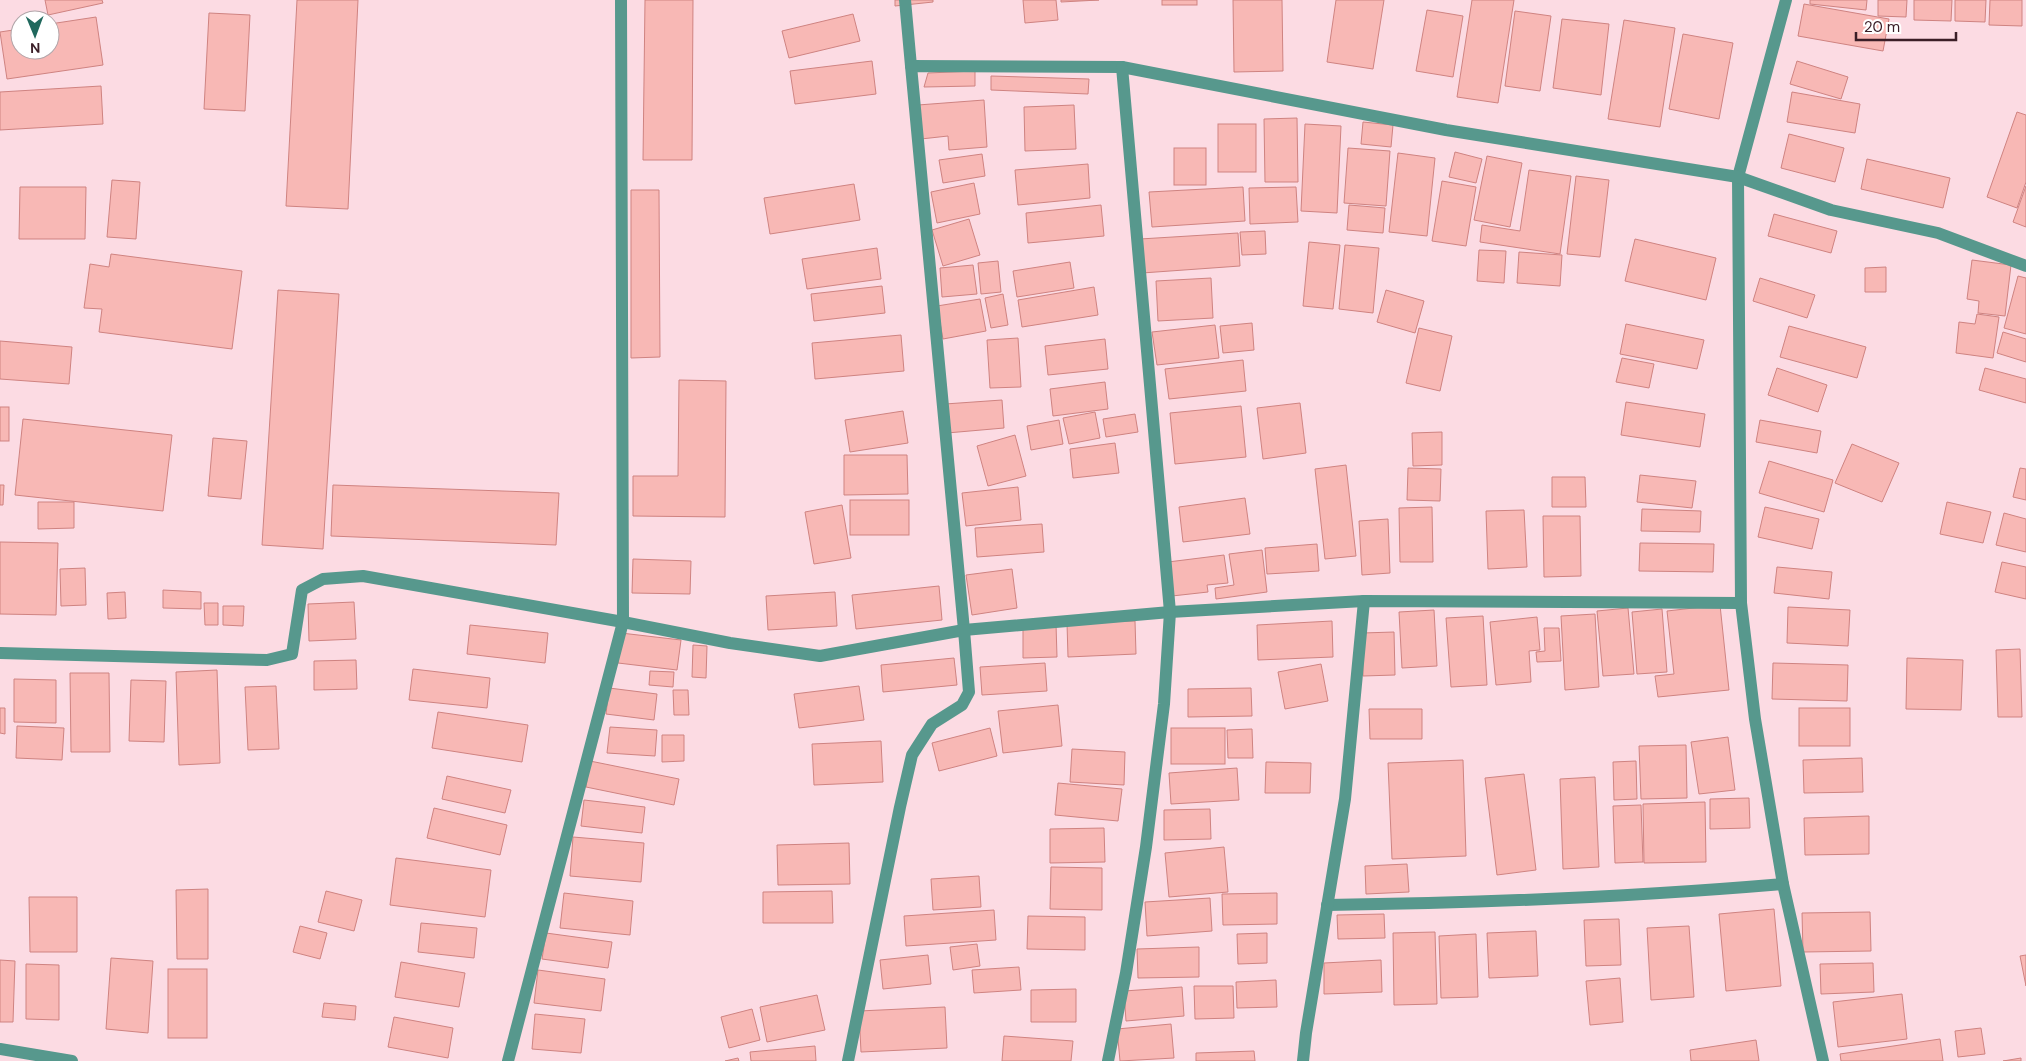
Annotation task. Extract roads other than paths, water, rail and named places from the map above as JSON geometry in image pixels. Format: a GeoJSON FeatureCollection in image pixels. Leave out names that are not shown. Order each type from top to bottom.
{"type":"FeatureCollection","features":[{"type":"Feature","properties":{"kind":"street"},"geometry":{"type":"LineString","coordinates":[[508,1061],[623,622],[621,0]]}},
{"type":"Feature","properties":{"kind":"street"},"geometry":{"type":"LineString","coordinates":[[848,1061],[912,755],[932,724],[962,705],[969,692],[905,0]]}},
{"type":"Feature","properties":{"kind":"street"},"geometry":{"type":"LineString","coordinates":[[1786,0],[1738,177],[1741,603],[1755,719],[1783,884],[1824,1061]]}},
{"type":"Feature","properties":{"kind":"street"},"geometry":{"type":"LineString","coordinates":[[911,66],[1122,67],[1446,130],[1738,177],[1830,210],[1938,233],[2026,266]]}},
{"type":"Feature","properties":{"kind":"street"},"geometry":{"type":"LineString","coordinates":[[1108,1061],[1126,973],[1146,847],[1164,704],[1170,612],[1122,67]]}},
{"type":"Feature","properties":{"kind":"street"},"geometry":{"type":"LineString","coordinates":[[0,653],[268,660],[292,654],[302,590],[323,579],[363,576],[730,643],[820,656],[964,630],[1170,612],[1364,601],[1741,603]]}},
{"type":"Feature","properties":{"kind":"street"},"geometry":{"type":"LineString","coordinates":[[1303,1061],[1345,799],[1364,601]]}},
{"type":"Feature","properties":{"kind":"street"},"geometry":{"type":"LineString","coordinates":[[1327,904],[1463,903],[1652,895],[1783,884]]}},
{"type":"Feature","properties":{"kind":"street"},"geometry":{"type":"LineString","coordinates":[[0,1050],[72,1061]]}}]}
